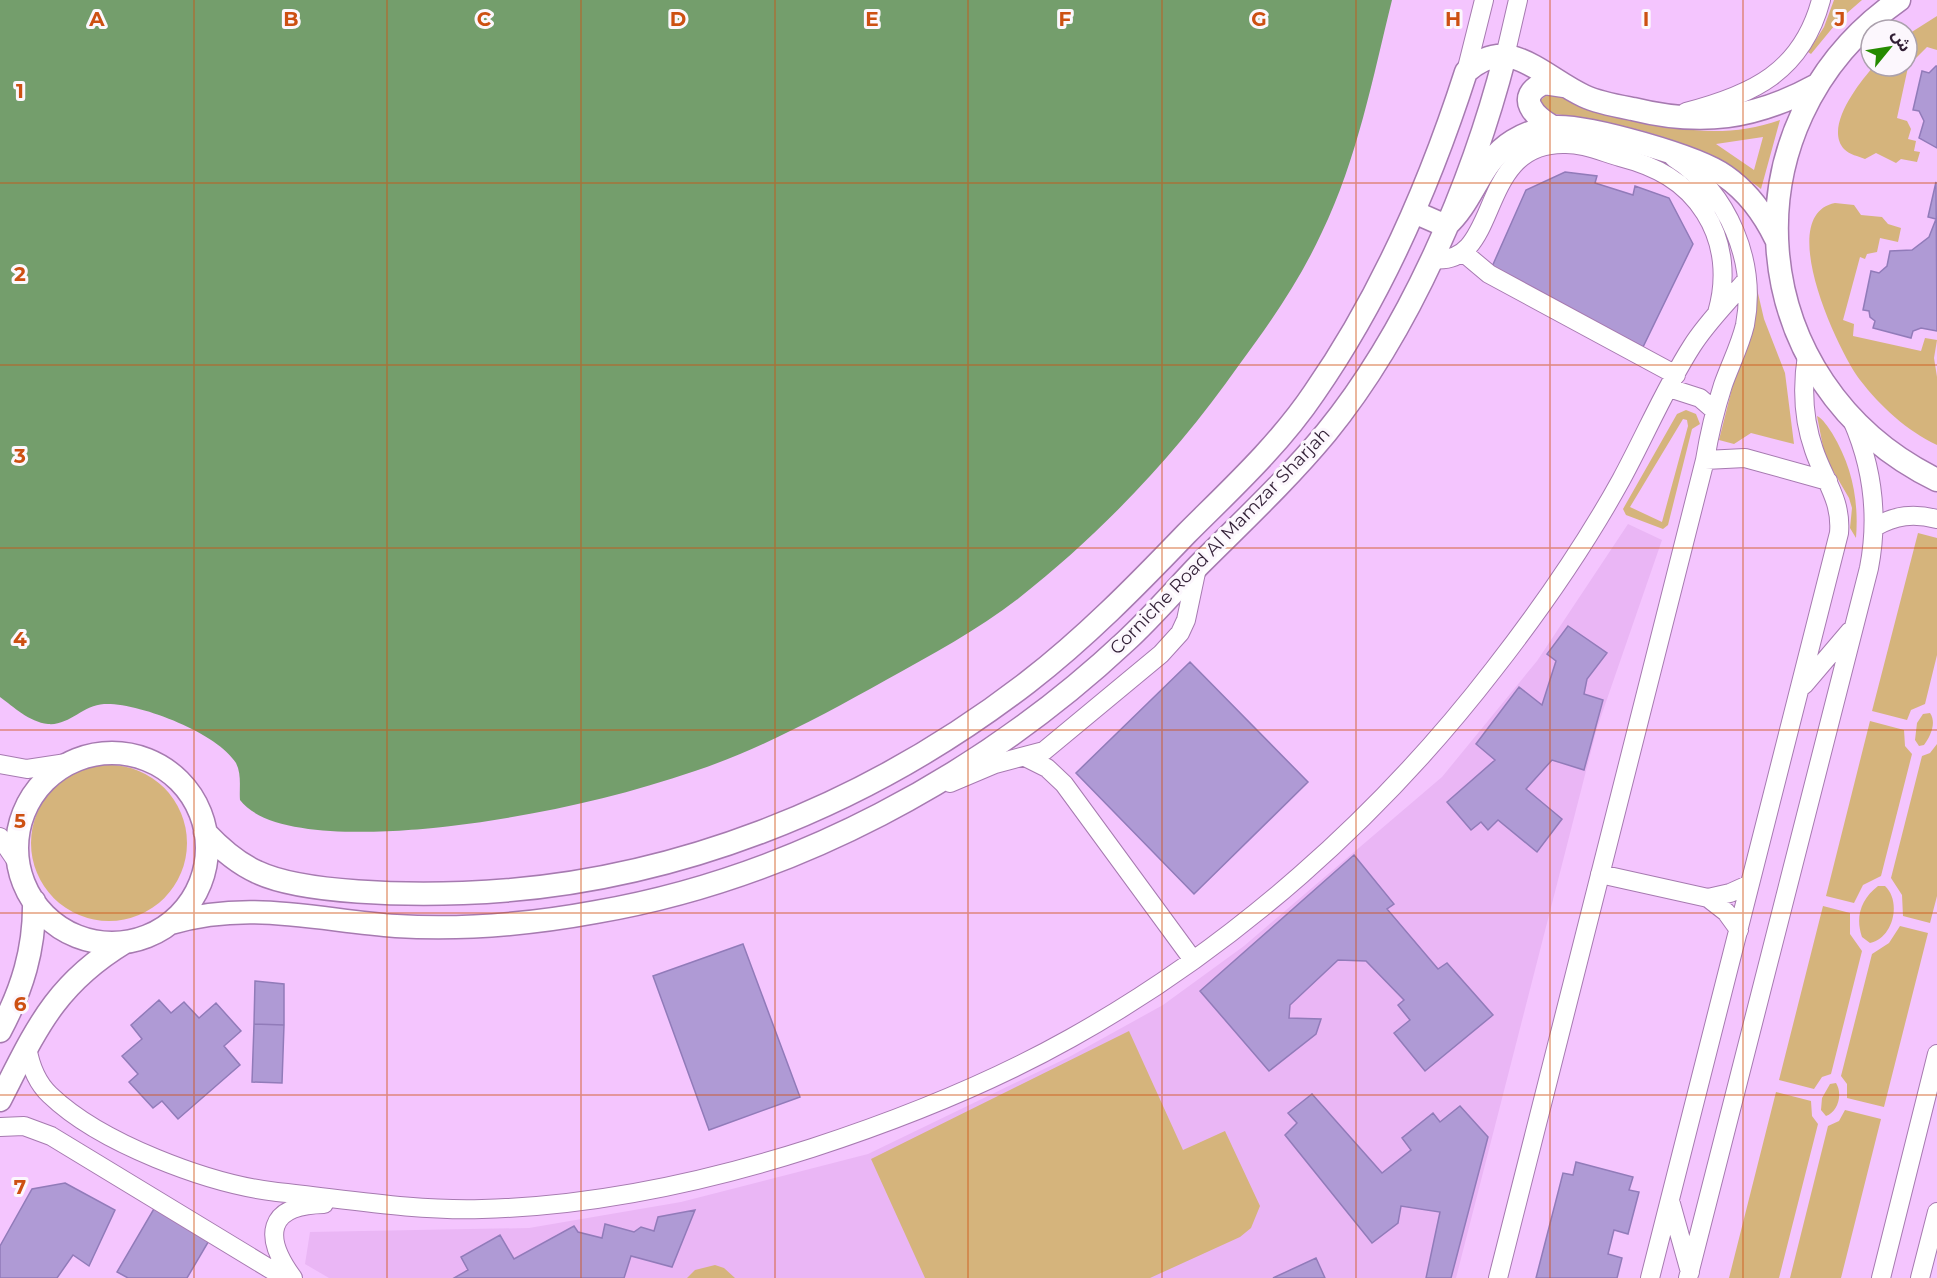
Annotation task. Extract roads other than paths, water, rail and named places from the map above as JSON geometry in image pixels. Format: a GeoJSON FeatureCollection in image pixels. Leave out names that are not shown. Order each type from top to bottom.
{"type":"FeatureCollection","features":[{"type":"Feature","properties":{"kind":"main road"},"geometry":{"type":"LineString","coordinates":[[1899,0],[1848,43],[1817,85],[1793,134],[1785,159],[1778,195],[1776,240],[1784,295],[1807,355],[1827,388],[1851,418],[1893,454],[1937,480]]}},
{"type":"Feature","properties":{"kind":"main road"},"geometry":{"type":"LineString","coordinates":[[1466,72],[1488,58],[1505,56],[1524,62],[1564,86],[1596,101],[1665,117],[1704,119],[1743,114],[1781,102],[1817,85]]}},
{"type":"Feature","properties":{"kind":"main road","name":"Corniche Road Al Mamzar Sharjah"},"geometry":{"type":"LineString","coordinates":[[171,923],[228,911],[281,912],[399,926],[506,924],[598,912],[699,887],[797,852],[841,833],[925,790],[1008,737],[1089,675],[1149,619],[1299,464],[1329,429],[1381,351],[1431,259],[1482,136],[1505,56]]}},
{"type":"Feature","properties":{"kind":"main road","name":"Corniche Road Al Mamzar Sharjah"},"geometry":{"type":"LineString","coordinates":[[205,832],[234,859],[276,880],[394,893],[494,892],[594,880],[691,856],[788,822],[871,783],[951,738],[1031,680],[1106,615],[1280,436],[1313,395],[1367,305],[1414,212],[1434,166],[1466,72]]}},
{"type":"Feature","properties":{"kind":"main road"},"geometry":{"type":"LineString","coordinates":[[1553,127],[1534,114],[1531,108],[1531,96],[1533,90],[1544,83],[1564,86]]}},
{"type":"Feature","properties":{"kind":"main road"},"geometry":{"type":"LineString","coordinates":[[1414,212],[1446,226],[1462,209],[1487,165],[1502,149],[1532,132],[1553,127],[1587,130],[1695,159],[1738,186],[1760,211],[1776,240]]}},
{"type":"Feature","properties":{"kind":"main road"},"geometry":{"type":"LineString","coordinates":[[129,755],[168,772],[188,793],[199,811],[205,832],[207,846],[203,875],[191,902],[171,923],[149,936],[125,942],[90,940],[68,932],[49,919],[34,901],[19,865],[21,824],[32,798],[49,777],[86,757],[129,755]]}},
{"type":"Feature","properties":{"kind":"main road"},"geometry":{"type":"LineString","coordinates":[[0,1031],[12,1008],[26,970],[33,934],[34,901]]}},
{"type":"Feature","properties":{"kind":"main road"},"geometry":{"type":"LineString","coordinates":[[0,1100],[49,1007],[93,962],[125,942]]}},
{"type":"Feature","properties":{"kind":"street","name":"Corniche Road Al Mamzar Sharjah"},"geometry":{"type":"LineString","coordinates":[[1466,72],[1484,0]]}},
{"type":"Feature","properties":{"kind":"street","name":"Corniche Road Al Mamzar Sharjah"},"geometry":{"type":"LineString","coordinates":[[1505,56],[1518,0]]}},
{"type":"Feature","properties":{"kind":"street"},"geometry":{"type":"LineString","coordinates":[[1665,117],[1737,98],[1768,80],[1804,41],[1821,0]]}},
{"type":"Feature","properties":{"kind":"street"},"geometry":{"type":"LineString","coordinates":[[1431,259],[1448,259],[1464,253],[1475,240],[1503,177],[1516,161],[1534,150],[1555,144],[1586,147],[1661,171],[1696,200],[1713,226],[1722,256],[1723,287],[1716,317]]}},
{"type":"Feature","properties":{"kind":"street"},"geometry":{"type":"LineString","coordinates":[[1498,1278],[1705,460],[1715,411],[1744,326],[1747,279],[1739,240],[1721,205],[1695,174],[1663,151]]}},
{"type":"Feature","properties":{"kind":"street"},"geometry":{"type":"LineString","coordinates":[[1464,253],[1489,274],[1700,398],[1715,411]]}},
{"type":"Feature","properties":{"kind":"street"},"geometry":{"type":"LineString","coordinates":[[27,1047],[33,1071],[40,1084],[50,1095],[89,1122],[148,1154],[178,1167],[210,1179],[258,1190],[447,1209],[520,1207],[640,1191],[735,1171],[853,1134],[976,1086],[1071,1039],[1139,998],[1193,960],[1254,914],[1338,840],[1418,759],[1490,674],[1588,536],[1697,339],[1747,279]]}},
{"type":"Feature","properties":{"kind":"street"},"geometry":{"type":"LineString","coordinates":[[1650,1278],[1839,533],[1839,511],[1814,452],[1806,420],[1803,387],[1807,355]]}},
{"type":"Feature","properties":{"kind":"street"},"geometry":{"type":"LineString","coordinates":[[1689,1275],[1869,568],[1875,527],[1870,471],[1851,418]]}},
{"type":"Feature","properties":{"kind":"street"},"geometry":{"type":"LineString","coordinates":[[1705,460],[1745,458],[1828,481]]}},
{"type":"Feature","properties":{"kind":"street"},"geometry":{"type":"LineString","coordinates":[[1875,527],[1890,519],[1908,515],[1937,519]]}},
{"type":"Feature","properties":{"kind":"street"},"geometry":{"type":"LineString","coordinates":[[925,790],[957,781],[995,764],[1044,751],[1060,740],[1172,644],[1186,620],[1197,568]]}},
{"type":"Feature","properties":{"kind":"street"},"geometry":{"type":"LineString","coordinates":[[1800,690],[1855,624]]}},
{"type":"Feature","properties":{"kind":"street"},"geometry":{"type":"LineString","coordinates":[[1060,740],[1058,762],[1064,784]]}},
{"type":"Feature","properties":{"kind":"street"},"geometry":{"type":"LineString","coordinates":[[1025,757],[1047,768],[1064,784],[1193,960]]}},
{"type":"Feature","properties":{"kind":"street"},"geometry":{"type":"LineString","coordinates":[[0,764],[27,769],[73,762]]}},
{"type":"Feature","properties":{"kind":"street"},"geometry":{"type":"LineString","coordinates":[[0,837],[19,865]]}},
{"type":"Feature","properties":{"kind":"street"},"geometry":{"type":"LineString","coordinates":[[1600,874],[1708,898],[1730,893],[1750,884]]}},
{"type":"Feature","properties":{"kind":"street"},"geometry":{"type":"LineString","coordinates":[[1708,898],[1726,912],[1739,930]]}},
{"type":"Feature","properties":{"kind":"street"},"geometry":{"type":"LineString","coordinates":[[1881,1278],[1937,1054]]}},
{"type":"Feature","properties":{"kind":"street"},"geometry":{"type":"LineString","coordinates":[[0,1127],[24,1126],[51,1136],[285,1278]]}},
{"type":"Feature","properties":{"kind":"street"},"geometry":{"type":"LineString","coordinates":[[258,1190],[269,1200],[277,1253],[293,1278]]}},
{"type":"Feature","properties":{"kind":"street"},"geometry":{"type":"LineString","coordinates":[[1670,1199],[1689,1275]]}},
{"type":"Feature","properties":{"kind":"street"},"geometry":{"type":"LineString","coordinates":[[241,1250],[261,1244],[275,1228],[303,1205],[349,1200]]}},
{"type":"Feature","properties":{"kind":"street"},"geometry":{"type":"LineString","coordinates":[[1920,1278],[1937,1212]]}},
{"type":"Feature","properties":{"kind":"street"},"geometry":{"type":"LineString","coordinates":[[1909,1278],[1926,1253]]}}]}
